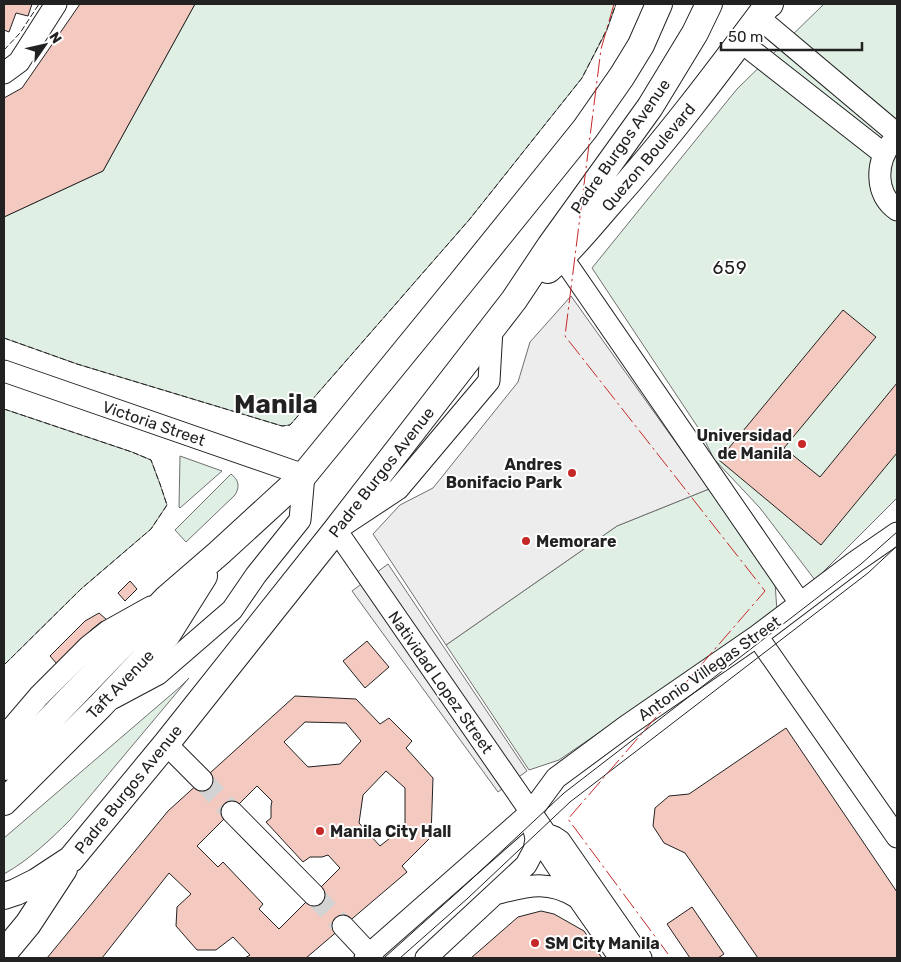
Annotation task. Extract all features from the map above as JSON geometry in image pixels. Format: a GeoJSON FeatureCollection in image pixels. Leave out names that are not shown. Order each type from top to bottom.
{"type":"FeatureCollection","features":[{"type":"Feature","properties":{"kind":"main road"},"geometry":{"type":"LineString","coordinates":[[4,767],[167,598],[304,475],[585,129],[641,45],[659,4]]}},
{"type":"Feature","properties":{"kind":"main road","name":"Padre Burgos Avenue"},"geometry":{"type":"LineString","coordinates":[[4,896],[36,882],[71,859],[166,744],[336,530],[514,300],[550,246],[650,107],[695,34],[709,4]]}},
{"type":"Feature","properties":{"kind":"main road","name":"Quezon Boulevard"},"geometry":{"type":"LineString","coordinates":[[514,300],[562,257],[636,174],[766,8]]}},
{"type":"Feature","properties":{"kind":"main road","name":"Taft Avenue"},"geometry":{"type":"LineString","coordinates":[[4,802],[101,705],[167,635],[219,553]]}},
{"type":"Feature","properties":{"kind":"main road"},"geometry":{"type":"LineString","coordinates":[[4,953],[28,924],[71,859]]}},
{"type":"Feature","properties":{"kind":"street"},"geometry":{"type":"LineString","coordinates":[[6,70],[19,62],[56,4]]}},
{"type":"Feature","properties":{"kind":"street"},"geometry":{"type":"LineString","coordinates":[[766,8],[893,142]]}},
{"type":"Feature","properties":{"kind":"street"},"geometry":{"type":"LineString","coordinates":[[741,42],[893,142]]}},
{"type":"Feature","properties":{"kind":"street"},"geometry":{"type":"LineString","coordinates":[[893,142],[880,163],[879,178],[883,193],[897,210]]}},
{"type":"Feature","properties":{"kind":"street"},"geometry":{"type":"LineString","coordinates":[[562,257],[800,603]]}},
{"type":"Feature","properties":{"kind":"street","name":"Victoria Street"},"geometry":{"type":"LineString","coordinates":[[4,371],[304,475]]}},
{"type":"Feature","properties":{"kind":"street"},"geometry":{"type":"LineString","coordinates":[[101,705],[158,674],[232,610],[256,575],[300,520],[304,475]]}},
{"type":"Feature","properties":{"kind":"street","name":"Natividad Lopez Street"},"geometry":{"type":"LineString","coordinates":[[336,530],[546,834],[547,851],[620,958]]}},
{"type":"Feature","properties":{"kind":"street","name":"Antonio Villegas Street"},"geometry":{"type":"LineString","coordinates":[[369,957],[531,812],[556,778],[625,727],[757,636],[855,562],[897,533]]}},
{"type":"Feature","properties":{"kind":"street"},"geometry":{"type":"LineString","coordinates":[[4,737],[39,696],[89,646],[108,632],[167,598]]}},
{"type":"Feature","properties":{"kind":"street"},"geometry":{"type":"LineString","coordinates":[[757,636],[897,837]]}},
{"type":"Feature","properties":{"kind":"street"},"geometry":{"type":"LineString","coordinates":[[166,744],[202,780]]}},
{"type":"Feature","properties":{"kind":"street"},"geometry":{"type":"LineString","coordinates":[[232,812],[314,895]]}},
{"type":"Feature","properties":{"kind":"street"},"geometry":{"type":"LineString","coordinates":[[426,958],[526,865],[534,850],[536,839],[531,812]]}},
{"type":"Feature","properties":{"kind":"street","name":"Natividad Lopez Street"},"geometry":{"type":"LineString","coordinates":[[546,834],[560,841],[642,958]]}},
{"type":"Feature","properties":{"kind":"street"},"geometry":{"type":"LineString","coordinates":[[495,894],[530,886],[544,886],[559,888],[578,898]]}},
{"type":"Feature","properties":{"kind":"street"},"geometry":{"type":"LineString","coordinates":[[343,926],[369,957]]}},
{"type":"Feature","properties":{"kind":"green space"},"geometry":{"type":"Polygon","coordinates":[[[195,4],[616,4],[607,30],[582,78],[469,220],[290,425],[282,426],[77,364],[4,338],[4,217],[103,171],[195,4]]]}},
{"type":"Feature","properties":{"kind":"green space"},"geometry":{"type":"Polygon","coordinates":[[[824,4],[897,4],[897,498],[815,580],[760,508],[714,459],[699,429],[592,268],[737,89],[824,4]]]}},
{"type":"Feature","properties":{"kind":"green space"},"geometry":{"type":"Polygon","coordinates":[[[4,409],[151,460],[167,505],[151,529],[81,589],[4,665],[4,409]]]}},
{"type":"Feature","properties":{"kind":"green space"},"geometry":{"type":"Polygon","coordinates":[[[180,456],[222,471],[180,508],[179,507],[180,456]]]}},
{"type":"Feature","properties":{"kind":"green space"},"geometry":{"type":"Polygon","coordinates":[[[231,474],[238,484],[235,495],[186,542],[175,530],[231,474]]]}},
{"type":"Feature","properties":{"kind":"green space"},"geometry":{"type":"Polygon","coordinates":[[[709,489],[775,583],[777,611],[559,760],[529,770],[446,645],[617,526],[709,489]]]}},
{"type":"Feature","properties":{"kind":"green space"},"geometry":{"type":"Polygon","coordinates":[[[189,678],[70,820],[31,856],[4,874],[4,838],[189,678]]]}},
{"type":"Feature","properties":{"kind":"shaded area","name":"Andres Bonifacio Park"},"geometry":{"type":"Polygon","coordinates":[[[571,296],[709,489],[617,526],[446,645],[373,534],[400,505],[433,488],[518,382],[530,342],[571,296]]]}},
{"type":"Feature","properties":{"kind":"shaded area"},"geometry":{"type":"Polygon","coordinates":[[[388,564],[527,771],[498,792],[352,591],[388,564]]]}},
{"type":"Feature","properties":{"kind":"building"},"geometry":{"type":"Polygon","coordinates":[[[4,4],[32,4],[28,16],[16,13],[9,32],[4,30],[4,4]]]}},
{"type":"Feature","properties":{"kind":"building"},"geometry":{"type":"Polygon","coordinates":[[[80,4],[195,4],[103,171],[4,217],[4,98],[22,88],[80,4]]]}},
{"type":"Feature","properties":{"kind":"building"},"geometry":{"type":"Polygon","coordinates":[[[843,310],[876,337],[784,448],[820,477],[897,383],[897,453],[821,545],[719,460],[843,310]]]}},
{"type":"Feature","properties":{"kind":"building"},"geometry":{"type":"Polygon","coordinates":[[[130,581],[137,589],[125,601],[118,593],[130,581]]]}},
{"type":"Feature","properties":{"kind":"building"},"geometry":{"type":"Polygon","coordinates":[[[99,613],[107,620],[91,630],[57,664],[50,656],[85,621],[99,613]]]}},
{"type":"Feature","properties":{"kind":"building"},"geometry":{"type":"Polygon","coordinates":[[[367,641],[389,667],[365,688],[343,661],[367,641]]]}},
{"type":"Feature","properties":{"kind":"building","name":"Manila City Hall"},"geometry":{"type":"Polygon","coordinates":[[[295,696],[356,699],[380,724],[389,718],[412,741],[406,748],[433,778],[431,837],[402,866],[407,872],[306,958],[245,958],[250,955],[233,937],[216,950],[197,950],[176,926],[177,907],[191,894],[169,873],[102,958],[47,958],[168,811],[295,696]],[[305,722],[284,742],[308,767],[340,764],[361,741],[346,723],[305,722]],[[386,771],[363,795],[359,823],[380,846],[405,826],[405,788],[386,771]],[[257,786],[197,846],[218,867],[223,862],[263,904],[259,909],[279,929],[340,868],[328,855],[310,857],[303,862],[266,822],[271,818],[272,801],[257,786]]]}},
{"type":"Feature","properties":{"kind":"building"},"geometry":{"type":"Polygon","coordinates":[[[786,728],[897,892],[897,958],[758,958],[685,853],[664,843],[653,826],[655,808],[669,796],[689,794],[786,728]]]}},
{"type":"Feature","properties":{"kind":"building"},"geometry":{"type":"Polygon","coordinates":[[[692,907],[724,954],[718,958],[690,958],[667,924],[692,907]]]}},
{"type":"Feature","properties":{"kind":"building","name":"SM City Manila"},"geometry":{"type":"Polygon","coordinates":[[[541,911],[554,914],[584,931],[602,958],[471,958],[518,917],[541,911]]]}},
{"type":"Feature","properties":{"kind":"tunnel"},"geometry":{"type":"LineString","coordinates":[[202,780],[232,812]]}},
{"type":"Feature","properties":{"kind":"tunnel"},"geometry":{"type":"LineString","coordinates":[[314,895],[343,926]]}},
{"type":"Feature","properties":{"kind":"tram line"},"geometry":{"type":"LineString","coordinates":[[384,958],[564,793],[861,564],[897,532]]}},
{"type":"Feature","properties":{"kind":"tram line"},"geometry":{"type":"LineString","coordinates":[[400,958],[468,898],[570,802],[868,573],[897,546]]}},
{"type":"Feature","properties":{"kind":"fence"},"geometry":{"type":"LineString","coordinates":[[4,50],[20,33],[39,4]]}},
{"type":"Feature","properties":{"kind":"fence"},"geometry":{"type":"LineString","coordinates":[[4,338],[77,364],[282,426],[290,425],[469,220],[582,78],[607,29],[616,4]]}},
{"type":"Feature","properties":{"kind":"fence"},"geometry":{"type":"LineString","coordinates":[[4,409],[151,460],[167,505],[151,529],[81,589],[4,665]]}},
{"type":"Feature","properties":{"kind":"power"},"geometry":{"type":"LineString","coordinates":[[614,4],[601,49],[565,336],[765,591],[568,819],[671,958]]}},
{"type":"Feature","properties":{"kind":"place","name":"Universidad de Manila"},"geometry":{"type":"Point","coordinates":[802,444]}},
{"type":"Feature","properties":{"kind":"place","name":"Andres Bonifacio Park"},"geometry":{"type":"Point","coordinates":[572,473]}},
{"type":"Feature","properties":{"kind":"place","name":"Memorare"},"geometry":{"type":"Point","coordinates":[526,541]}},
{"type":"Feature","properties":{"kind":"place","name":"Manila City Hall"},"geometry":{"type":"Point","coordinates":[320,831]}},
{"type":"Feature","properties":{"kind":"place","name":"SM City Manila"},"geometry":{"type":"Point","coordinates":[535,943]}},
{"type":"Feature","properties":{"kind":"district","name":"659"},"geometry":{"type":"Point","coordinates":[730,268]}},
{"type":"Feature","properties":{"kind":"district","name":"Manila"},"geometry":{"type":"Point","coordinates":[276,404]}}]}
